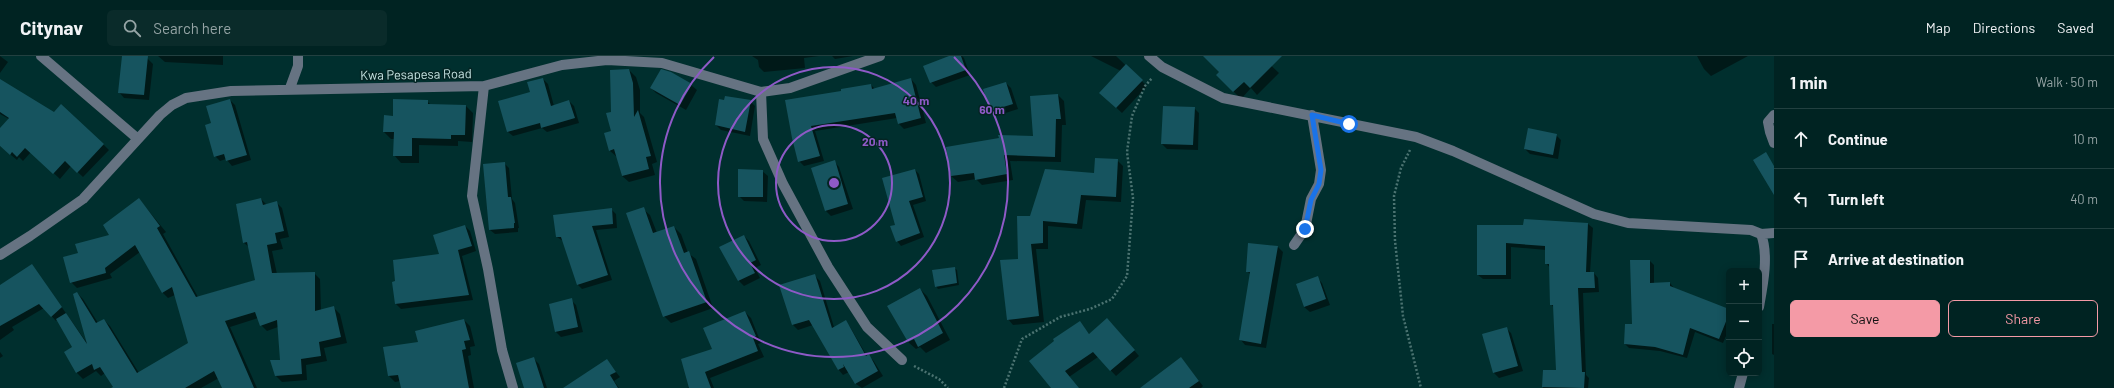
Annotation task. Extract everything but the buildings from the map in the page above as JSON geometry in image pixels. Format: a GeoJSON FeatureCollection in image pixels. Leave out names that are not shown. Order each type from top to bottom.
{"type":"FeatureCollection","features":[{"type":"Feature","properties":{"kind":"street"},"geometry":{"type":"LineString","coordinates":[[41,56],[138,139]]}},
{"type":"Feature","properties":{"kind":"street"},"geometry":{"type":"LineString","coordinates":[[290,88],[298,66],[298,56]]}},
{"type":"Feature","properties":{"kind":"street","name":"Kwa Pesapesa Road"},"geometry":{"type":"LineString","coordinates":[[0,254],[42,228],[82,199],[172,105],[186,98],[231,90],[484,86],[562,65],[607,60],[662,63],[761,92],[790,88],[880,56]]}},
{"type":"Feature","properties":{"kind":"street"},"geometry":{"type":"LineString","coordinates":[[1149,56],[1162,67],[1223,98],[1416,137],[1453,151],[1594,214],[1628,222],[1738,228],[1751,230],[1761,234],[1774,233]]}},
{"type":"Feature","properties":{"kind":"street"},"geometry":{"type":"LineString","coordinates":[[484,86],[472,196],[488,269],[502,350],[513,388]]}},
{"type":"Feature","properties":{"kind":"street"},"geometry":{"type":"LineString","coordinates":[[761,92],[763,139],[783,184],[828,267],[867,327],[902,360]]}},
{"type":"Feature","properties":{"kind":"street"},"geometry":{"type":"LineString","coordinates":[[1294,245],[1305,229],[1311,200],[1319,184],[1321,170],[1312,115]]}},
{"type":"Feature","properties":{"kind":"street"},"geometry":{"type":"LineString","coordinates":[[1774,115],[1768,122],[1774,143]]}},
{"type":"Feature","properties":{"kind":"street"},"geometry":{"type":"LineString","coordinates":[[1759,304],[1764,258],[1764,242],[1761,234]]}},
{"type":"Feature","properties":{"kind":"street"},"geometry":{"type":"LineString","coordinates":[[1739,388],[1743,376]]}},
{"type":"Feature","properties":{"kind":"path"},"geometry":{"type":"LineString","coordinates":[[1004,388],[1022,340],[1060,317],[1090,309],[1112,299],[1127,276],[1133,198],[1127,152],[1132,116],[1145,86],[1162,67]]}},
{"type":"Feature","properties":{"kind":"path"},"geometry":{"type":"LineString","coordinates":[[1416,137],[1401,168],[1394,196],[1395,241],[1403,316],[1421,388]]}},
{"type":"Feature","properties":{"kind":"path"},"geometry":{"type":"LineString","coordinates":[[902,360],[939,379],[948,388]]}},
{"type":"Feature","properties":{"kind":"route"},"geometry":{"type":"LineString","coordinates":[[1305,229],[1311,200],[1319,184],[1321,170],[1312,115],[1349,124]]}}]}
